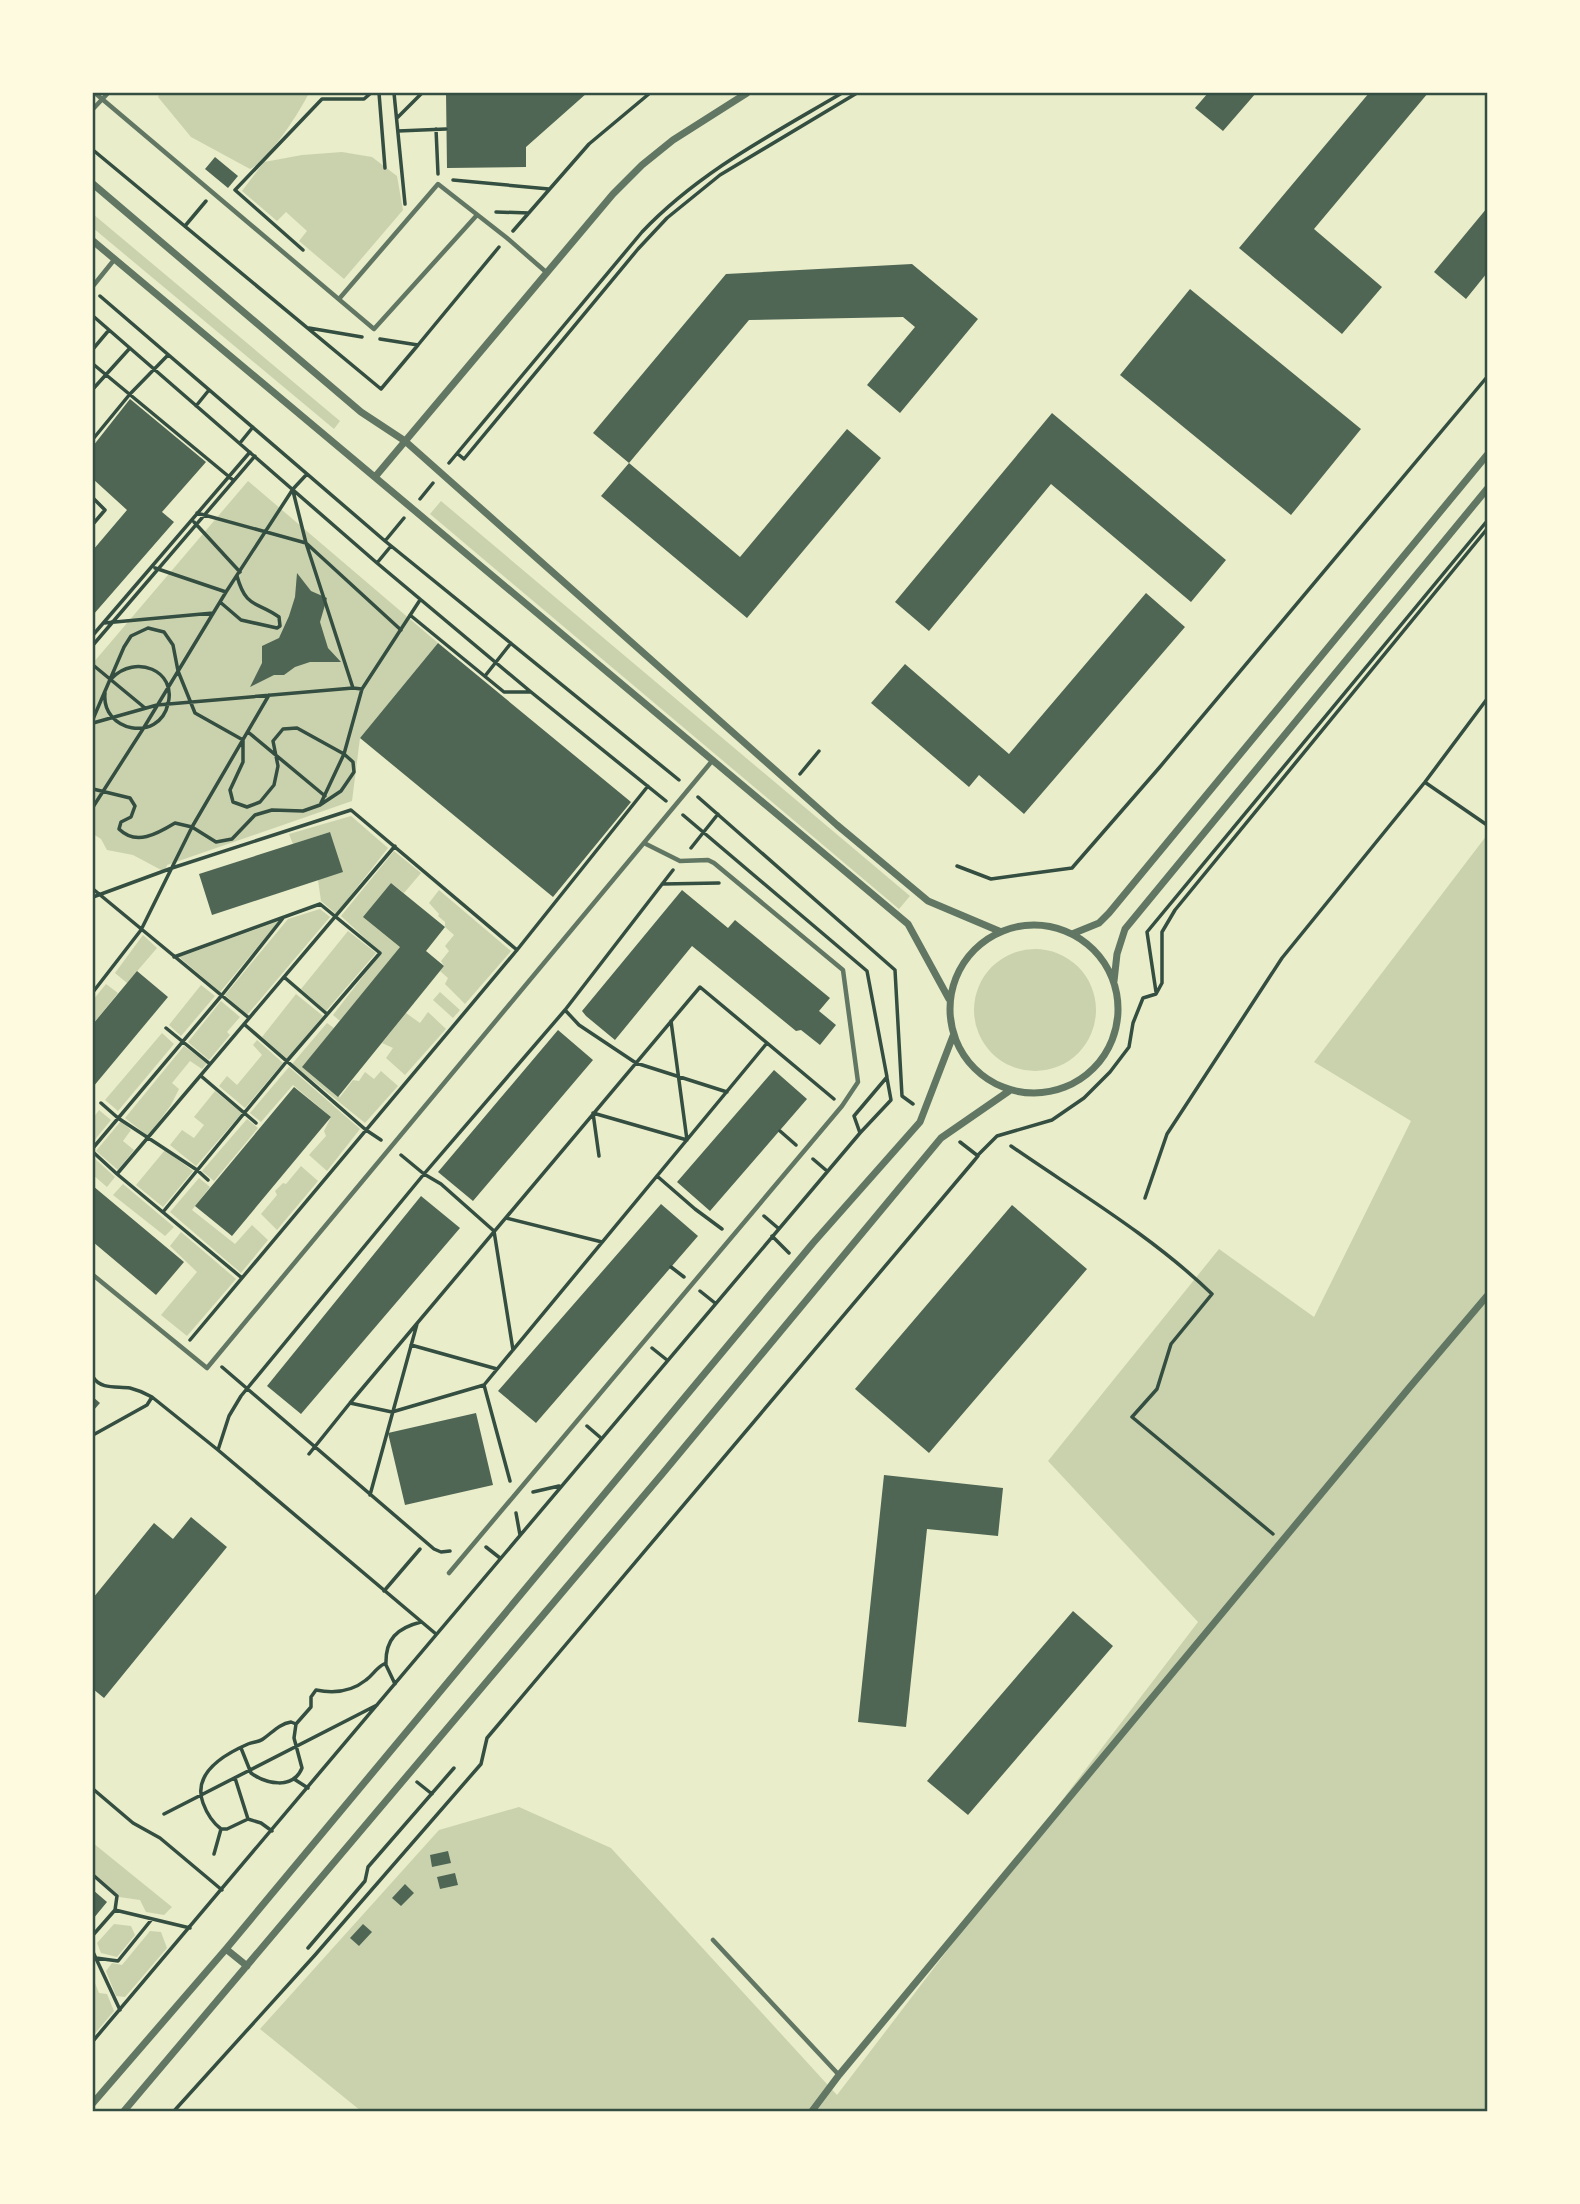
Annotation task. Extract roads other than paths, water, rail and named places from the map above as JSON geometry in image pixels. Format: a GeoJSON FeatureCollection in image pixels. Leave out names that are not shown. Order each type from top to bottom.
{"type":"FeatureCollection","features":[{"type":"Feature","properties":{"kind":"street"},"geometry":{"type":"LineString","coordinates":[[375,477],[606,202],[642,165],[687,130],[747,93]]}},
{"type":"Feature","properties":{"kind":"street"},"geometry":{"type":"LineString","coordinates":[[93,184],[361,412],[405,441],[792,785],[928,901],[999,931]]}},
{"type":"Feature","properties":{"kind":"street"},"geometry":{"type":"LineString","coordinates":[[93,240],[908,924],[949,999]]}},
{"type":"Feature","properties":{"kind":"street"},"geometry":{"type":"LineString","coordinates":[[1072,934],[1099,923],[1109,913],[1487,455]]}},
{"type":"Feature","properties":{"kind":"street"},"geometry":{"type":"LineString","coordinates":[[1114,981],[1117,954],[1125,929],[1487,489]]}},
{"type":"Feature","properties":{"kind":"street"},"geometry":{"type":"LineString","coordinates":[[1027,924],[1056,927],[1072,934],[1082,939],[1102,958],[1114,981],[1119,1007],[1115,1034],[1104,1058],[1085,1077],[1062,1090],[1035,1094],[1009,1091],[985,1079],[966,1060],[953,1036],[949,999],[955,978],[965,958],[980,943],[999,931],[1027,924]]}},
{"type":"Feature","properties":{"kind":"street"},"geometry":{"type":"LineString","coordinates":[[93,2103],[226,1949],[797,1262],[920,1122],[953,1036]]}},
{"type":"Feature","properties":{"kind":"street"},"geometry":{"type":"LineString","coordinates":[[124,2111],[663,1473],[941,1138],[1009,1091]]}},
{"type":"Feature","properties":{"kind":"street"},"geometry":{"type":"LineString","coordinates":[[812,2111],[839,2075],[1487,1296]]}},
{"type":"Feature","properties":{"kind":"street"},"geometry":{"type":"LineString","coordinates":[[226,1949],[247,1966]]}},
{"type":"Feature","properties":{"kind":"lane"},"geometry":{"type":"LineString","coordinates":[[94,93],[374,329],[477,215]]}},
{"type":"Feature","properties":{"kind":"lane"},"geometry":{"type":"LineString","coordinates":[[93,109],[108,93]]}},
{"type":"Feature","properties":{"kind":"lane"},"geometry":{"type":"LineString","coordinates":[[340,299],[438,184],[508,238],[546,272]]}},
{"type":"Feature","properties":{"kind":"lane"},"geometry":{"type":"LineString","coordinates":[[93,288],[115,259]]}},
{"type":"Feature","properties":{"kind":"lane"},"geometry":{"type":"LineString","coordinates":[[93,1275],[207,1368],[713,760]]}},
{"type":"Feature","properties":{"kind":"lane"},"geometry":{"type":"LineString","coordinates":[[449,1573],[842,1106],[858,1082],[843,970],[714,863],[708,860],[680,861],[644,842]]}},
{"type":"Feature","properties":{"kind":"lane"},"geometry":{"type":"LineString","coordinates":[[713,1940],[839,2075]]}}]}
